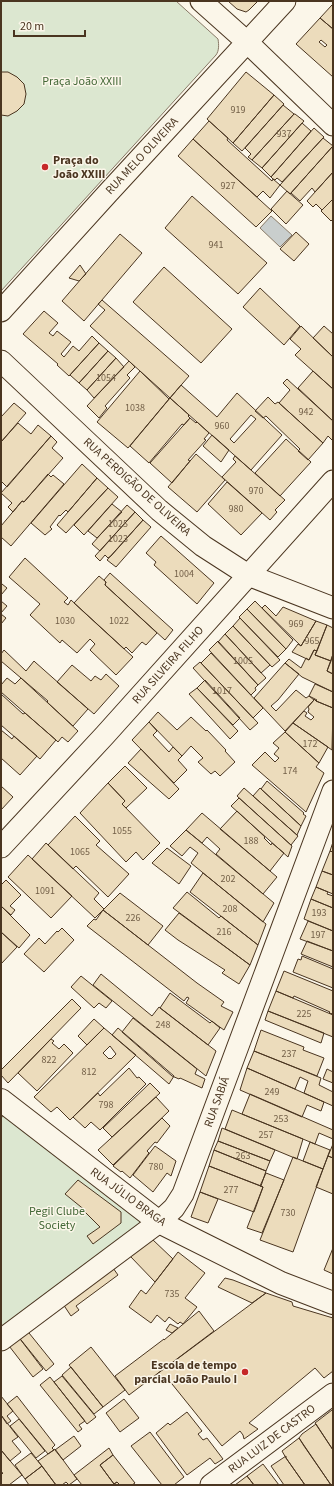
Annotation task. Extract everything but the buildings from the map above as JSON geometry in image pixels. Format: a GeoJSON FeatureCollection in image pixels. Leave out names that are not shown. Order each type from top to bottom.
{"type":"FeatureCollection","features":[{"type":"Feature","properties":{"kind":"street"},"geometry":{"type":"LineString","coordinates":[[201,1],[247,42],[333,125]]}},
{"type":"Feature","properties":{"kind":"street","name":"RUA MELO OLIVEIRA"},"geometry":{"type":"LineString","coordinates":[[1,311],[108,192],[285,1]]}},
{"type":"Feature","properties":{"kind":"street","name":"RUA PERDIGÃO DE OLIVEIRA"},"geometry":{"type":"LineString","coordinates":[[1,361],[159,510],[203,546],[248,575],[333,608]]}},
{"type":"Feature","properties":{"kind":"street","name":"RUA SILVEIRA FILHO"},"geometry":{"type":"LineString","coordinates":[[1,847],[106,735],[333,481]]}},
{"type":"Feature","properties":{"kind":"street","name":"RUA SABIÁ"},"geometry":{"type":"LineString","coordinates":[[1,1340],[159,1222],[174,1208],[183,1194],[333,791]]}},
{"type":"Feature","properties":{"kind":"street","name":"RUA JÚLIO BRAGA"},"geometry":{"type":"LineString","coordinates":[[1,1100],[159,1222],[281,1283],[333,1303]]}},
{"type":"Feature","properties":{"kind":"street","name":"RUA LUIZ DE CASTRO"},"geometry":{"type":"LineString","coordinates":[[211,1485],[333,1394]]}},
{"type":"Feature","properties":{"kind":"green space","name":"Praça João XXIII"},"geometry":{"type":"Polygon","coordinates":[[[1,1],[176,1],[218,39],[219,46],[216,55],[1,291],[1,1]]]}},
{"type":"Feature","properties":{"kind":"green space","name":"Pegil Clube Society"},"geometry":{"type":"Polygon","coordinates":[[[10,1110],[150,1220],[1,1330],[1,1118],[10,1110]]]}},
{"type":"Feature","properties":{"kind":"shaded area"},"geometry":{"type":"Polygon","coordinates":[[[271,216],[292,235],[280,247],[260,228],[271,216]]]}},
{"type":"Feature","properties":{"kind":"place","name":"Praça do João XXIII"},"geometry":{"type":"Point","coordinates":[45,167]}},
{"type":"Feature","properties":{"kind":"place","name":"Escola de tempo parcial João Paulo I"},"geometry":{"type":"Point","coordinates":[245,1372]}}]}
